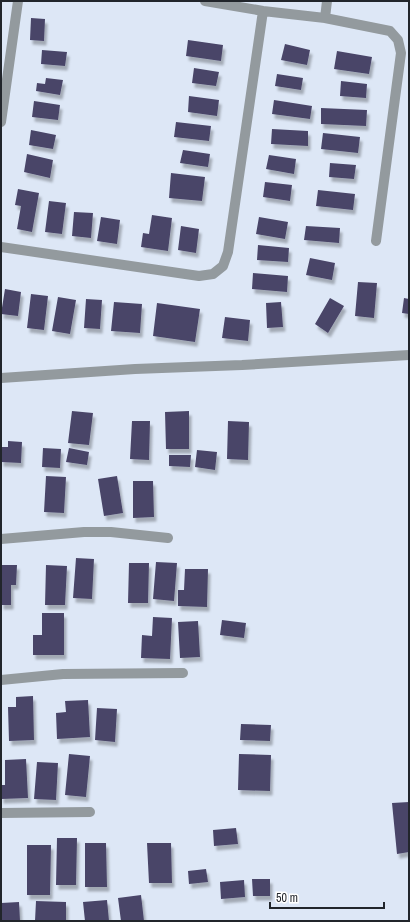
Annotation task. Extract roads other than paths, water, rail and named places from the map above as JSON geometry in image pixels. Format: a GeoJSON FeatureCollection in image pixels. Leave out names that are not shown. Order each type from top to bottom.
{"type":"FeatureCollection","features":[{"type":"Feature","properties":{"kind":"street"},"geometry":{"type":"LineString","coordinates":[[1,122],[18,1]]}},
{"type":"Feature","properties":{"kind":"street"},"geometry":{"type":"LineString","coordinates":[[205,1],[263,11],[324,18],[390,31],[398,40],[401,53],[376,241]]}},
{"type":"Feature","properties":{"kind":"street"},"geometry":{"type":"LineString","coordinates":[[324,18],[326,1]]}},
{"type":"Feature","properties":{"kind":"street"},"geometry":{"type":"LineString","coordinates":[[1,247],[199,276],[213,274],[223,266],[228,252],[263,11]]}},
{"type":"Feature","properties":{"kind":"street"},"geometry":{"type":"LineString","coordinates":[[1,378],[135,369],[242,365],[409,355]]}},
{"type":"Feature","properties":{"kind":"street"},"geometry":{"type":"LineString","coordinates":[[1,539],[84,532],[111,532],[168,538]]}},
{"type":"Feature","properties":{"kind":"street"},"geometry":{"type":"LineString","coordinates":[[1,680],[63,674],[183,673]]}},
{"type":"Feature","properties":{"kind":"street"},"geometry":{"type":"LineString","coordinates":[[1,813],[90,812]]}}]}
